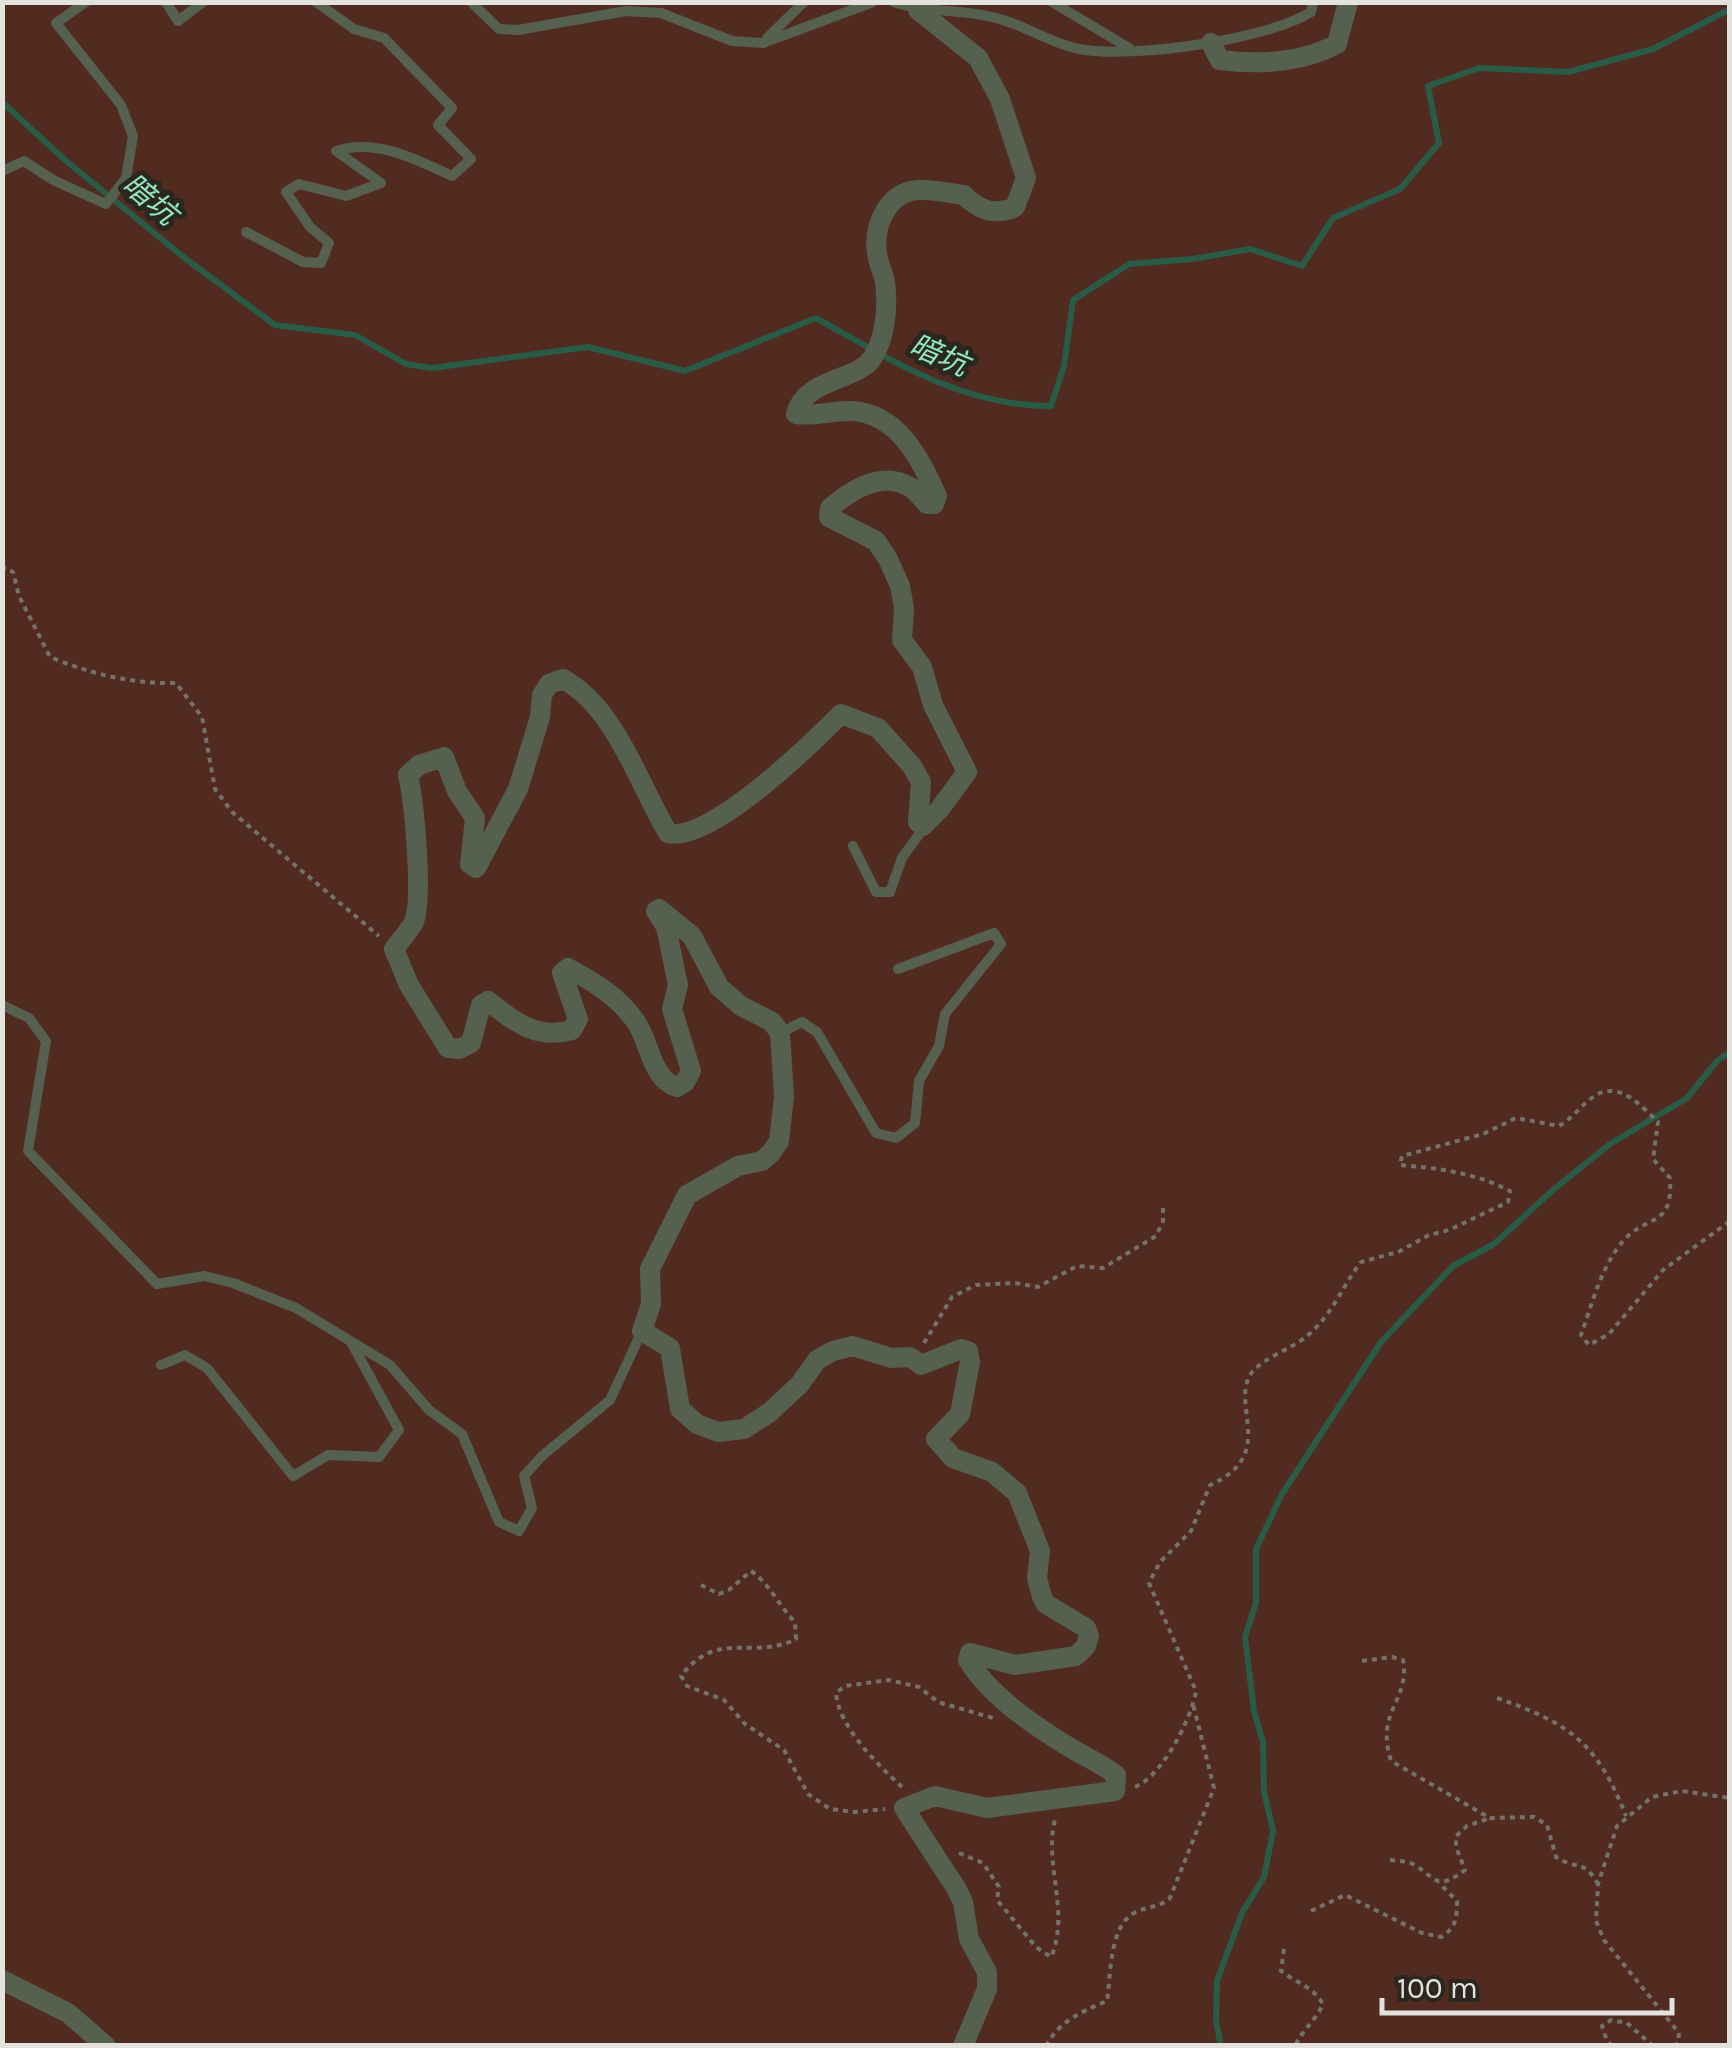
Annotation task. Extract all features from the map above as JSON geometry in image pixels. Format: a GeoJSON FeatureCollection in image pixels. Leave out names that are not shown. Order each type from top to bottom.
{"type":"FeatureCollection","features":[{"type":"Feature","properties":{"kind":"street"},"geometry":{"type":"LineString","coordinates":[[1210,43],[1220,60],[1248,64],[1317,55],[1338,44],[1348,2]]}},
{"type":"Feature","properties":{"kind":"street"},"geometry":{"type":"LineString","coordinates":[[918,10],[978,58],[1000,99],[1026,178],[1016,207],[1003,213],[975,207],[964,195],[916,190],[883,210],[876,250],[885,282],[886,314],[881,342],[871,362],[816,389],[798,405],[796,414],[852,411],[874,416],[904,437],[938,496],[934,504],[927,504],[909,486],[884,481],[850,490],[830,508],[828,516],[876,541],[888,559],[900,586],[904,608],[902,640],[922,668],[933,705],[967,772],[923,826],[918,822],[922,782],[912,766],[878,728],[841,714],[802,754],[719,818],[680,836],[668,833],[605,720],[577,686],[563,679],[550,684],[542,695],[540,716],[518,789],[476,868],[470,864],[475,818],[457,790],[444,757],[418,765],[408,774],[417,851],[415,921],[394,949],[448,1048],[459,1049],[471,1043],[481,1005],[488,1001],[529,1031],[560,1034],[572,1030],[578,1020],[562,974],[568,968],[610,994],[635,1020],[658,1073],[676,1087],[685,1082],[690,1072],[672,1008],[678,984],[666,926],[656,911],[659,909],[692,936],[720,987],[741,1006],[772,1022],[780,1033],[784,1097],[779,1141],[762,1161],[738,1166],[687,1196],[650,1269],[651,1304],[642,1331],[670,1348],[680,1409],[697,1424],[718,1432],[744,1429],[769,1413],[800,1384],[817,1360],[833,1351],[853,1346],[890,1358],[910,1357],[921,1365],[961,1349],[968,1351],[970,1362],[960,1414],[936,1439],[953,1458],[992,1472],[1018,1493],[1040,1550],[1037,1578],[1042,1597],[1046,1604],[1086,1628],[1088,1636],[1086,1646],[1076,1656],[1015,1665],[970,1653],[968,1660],[1021,1714],[1116,1775],[1116,1791],[986,1808],[935,1796],[910,1805],[963,1902],[969,1939],[987,1972],[987,1990],[963,2046]]}},
{"type":"Feature","properties":{"kind":"street"},"geometry":{"type":"LineString","coordinates":[[2,1980],[68,2014],[106,2046]]}},
{"type":"Feature","properties":{"kind":"lane"},"geometry":{"type":"LineString","coordinates":[[2,171],[24,161],[53,180],[106,204],[126,178],[134,136],[122,105],[56,22],[86,2]]}},
{"type":"Feature","properties":{"kind":"lane"},"geometry":{"type":"LineString","coordinates":[[166,2],[178,21],[202,2]]}},
{"type":"Feature","properties":{"kind":"lane"},"geometry":{"type":"LineString","coordinates":[[246,232],[304,262],[321,263],[329,244],[310,227],[286,192],[299,184],[346,196],[381,183],[336,151],[357,144],[388,151],[452,176],[471,158],[438,125],[452,108],[384,38],[354,29],[316,2]]}},
{"type":"Feature","properties":{"kind":"lane"},"geometry":{"type":"LineString","coordinates":[[471,2],[499,29],[518,30],[626,11],[661,13],[732,41],[763,42],[872,2]]}},
{"type":"Feature","properties":{"kind":"lane"},"geometry":{"type":"LineString","coordinates":[[763,42],[804,2]]}},
{"type":"Feature","properties":{"kind":"lane"},"geometry":{"type":"LineString","coordinates":[[894,2],[918,10],[993,17],[1079,49],[1131,50],[1210,43],[1288,26],[1311,12],[1313,2]]}},
{"type":"Feature","properties":{"kind":"lane"},"geometry":{"type":"LineString","coordinates":[[1052,2],[1131,50]]}},
{"type":"Feature","properties":{"kind":"lane"},"geometry":{"type":"LineString","coordinates":[[853,846],[876,892],[890,892],[902,858],[918,832],[939,810]]}},
{"type":"Feature","properties":{"kind":"lane"},"geometry":{"type":"LineString","coordinates":[[780,1033],[802,1022],[818,1032],[876,1134],[896,1138],[915,1123],[919,1081],[940,1046],[945,1014],[1001,944],[994,933],[898,968]]}},
{"type":"Feature","properties":{"kind":"lane"},"geometry":{"type":"LineString","coordinates":[[2,1006],[29,1018],[46,1041],[28,1151],[157,1284],[204,1276],[233,1284],[296,1308],[390,1365],[429,1410],[462,1434],[499,1522],[519,1530],[532,1508],[524,1476],[542,1456],[610,1400],[642,1331]]}},
{"type":"Feature","properties":{"kind":"lane"},"geometry":{"type":"LineString","coordinates":[[162,1365],[184,1355],[207,1368],[293,1476],[328,1456],[379,1457],[398,1430],[350,1342]]}},
{"type":"Feature","properties":{"kind":"path"},"geometry":{"type":"LineString","coordinates":[[2,571],[5,568],[13,572],[19,596],[50,658],[116,678],[151,684],[176,683],[202,717],[216,789],[232,812],[394,949]]}},
{"type":"Feature","properties":{"kind":"path"},"geometry":{"type":"LineString","coordinates":[[1116,1791],[1140,1785],[1163,1766],[1194,1704],[1192,1678],[1149,1583],[1160,1562],[1191,1531],[1210,1486],[1230,1477],[1245,1454],[1249,1438],[1247,1388],[1254,1370],[1294,1346],[1328,1315],[1361,1262],[1398,1252],[1508,1202],[1510,1192],[1498,1185],[1450,1170],[1400,1166],[1402,1156],[1483,1134],[1516,1118],[1558,1126],[1574,1118],[1596,1095],[1616,1091],[1632,1098],[1658,1122],[1652,1160],[1670,1178],[1671,1198],[1664,1216],[1624,1239],[1601,1277],[1581,1335],[1589,1346],[1609,1334],[1663,1270],[1730,1220]]}},
{"type":"Feature","properties":{"kind":"path"},"geometry":{"type":"LineString","coordinates":[[910,1357],[930,1336],[952,1297],[976,1285],[1038,1287],[1076,1266],[1103,1268],[1156,1236],[1163,1221],[1163,1207]]}},
{"type":"Feature","properties":{"kind":"path"},"geometry":{"type":"LineString","coordinates":[[701,1585],[719,1594],[752,1571],[765,1581],[779,1606],[794,1622],[796,1639],[780,1647],[732,1645],[707,1651],[692,1661],[681,1676],[687,1686],[724,1700],[745,1724],[784,1750],[808,1794],[830,1809],[855,1812],[910,1805]]}},
{"type":"Feature","properties":{"kind":"path"},"geometry":{"type":"LineString","coordinates":[[1362,1661],[1392,1657],[1403,1660],[1406,1682],[1388,1714],[1386,1728],[1385,1742],[1391,1761],[1490,1818]]}},
{"type":"Feature","properties":{"kind":"path"},"geometry":{"type":"LineString","coordinates":[[910,1805],[869,1756],[837,1704],[836,1693],[846,1686],[889,1680],[919,1686],[938,1702],[968,1708],[1003,1725]]}},
{"type":"Feature","properties":{"kind":"path"},"geometry":{"type":"LineString","coordinates":[[1497,1698],[1569,1729],[1593,1752],[1611,1778],[1626,1816]]}},
{"type":"Feature","properties":{"kind":"path"},"geometry":{"type":"LineString","coordinates":[[1046,2046],[1078,2012],[1107,2001],[1116,1939],[1126,1919],[1170,1898],[1214,1788],[1194,1704]]}},
{"type":"Feature","properties":{"kind":"path"},"geometry":{"type":"LineString","coordinates":[[1674,2046],[1679,2032],[1604,1940],[1596,1921],[1598,1884],[1617,1826],[1652,1797],[1682,1791],[1730,1798]]}},
{"type":"Feature","properties":{"kind":"path"},"geometry":{"type":"LineString","coordinates":[[936,1858],[954,1852],[982,1863],[999,1887],[997,1900],[1036,1947],[1051,1957],[1059,1939],[1053,1826],[1062,1798]]}},
{"type":"Feature","properties":{"kind":"path"},"geometry":{"type":"LineString","coordinates":[[1439,1883],[1465,1870],[1456,1836],[1467,1826],[1490,1818],[1534,1817],[1547,1825],[1556,1857],[1567,1865],[1588,1868],[1598,1884]]}},
{"type":"Feature","properties":{"kind":"path"},"geometry":{"type":"LineString","coordinates":[[1311,1911],[1345,1894],[1422,1933],[1441,1937],[1451,1931],[1457,1917],[1457,1901],[1412,1862],[1390,1860]]}},
{"type":"Feature","properties":{"kind":"path"},"geometry":{"type":"LineString","coordinates":[[1284,1949],[1282,1971],[1312,1987],[1323,2004],[1295,2046]]}},
{"type":"Feature","properties":{"kind":"path"},"geometry":{"type":"LineString","coordinates":[[1612,2046],[1602,2026],[1611,2020],[1627,2023],[1653,2046]]}},
{"type":"Feature","properties":{"kind":"shaded area"},"geometry":{"type":"Polygon","coordinates":[[[3,3],[1729,3],[1729,2045],[3,2045],[3,3]]]}},
{"type":"Feature","properties":{"kind":"waterway","name":"暗坑"},"geometry":{"type":"LineString","coordinates":[[2,102],[65,160],[186,259],[275,325],[355,335],[406,364],[432,368],[588,347],[685,371],[816,318],[900,364],[957,389],[1018,404],[1051,406],[1064,366],[1073,300],[1129,264],[1250,249],[1302,266],[1333,218],[1400,189],[1439,143],[1428,86],[1479,68],[1568,72],[1653,49],[1730,9]]}},
{"type":"Feature","properties":{"kind":"waterway"},"geometry":{"type":"LineString","coordinates":[[1221,2046],[1216,2021],[1217,1981],[1242,1913],[1264,1877],[1273,1831],[1264,1791],[1263,1742],[1254,1711],[1245,1637],[1256,1603],[1256,1549],[1282,1494],[1381,1342],[1453,1266],[1494,1244],[1610,1144],[1687,1098],[1717,1061],[1730,1052]]}}]}
